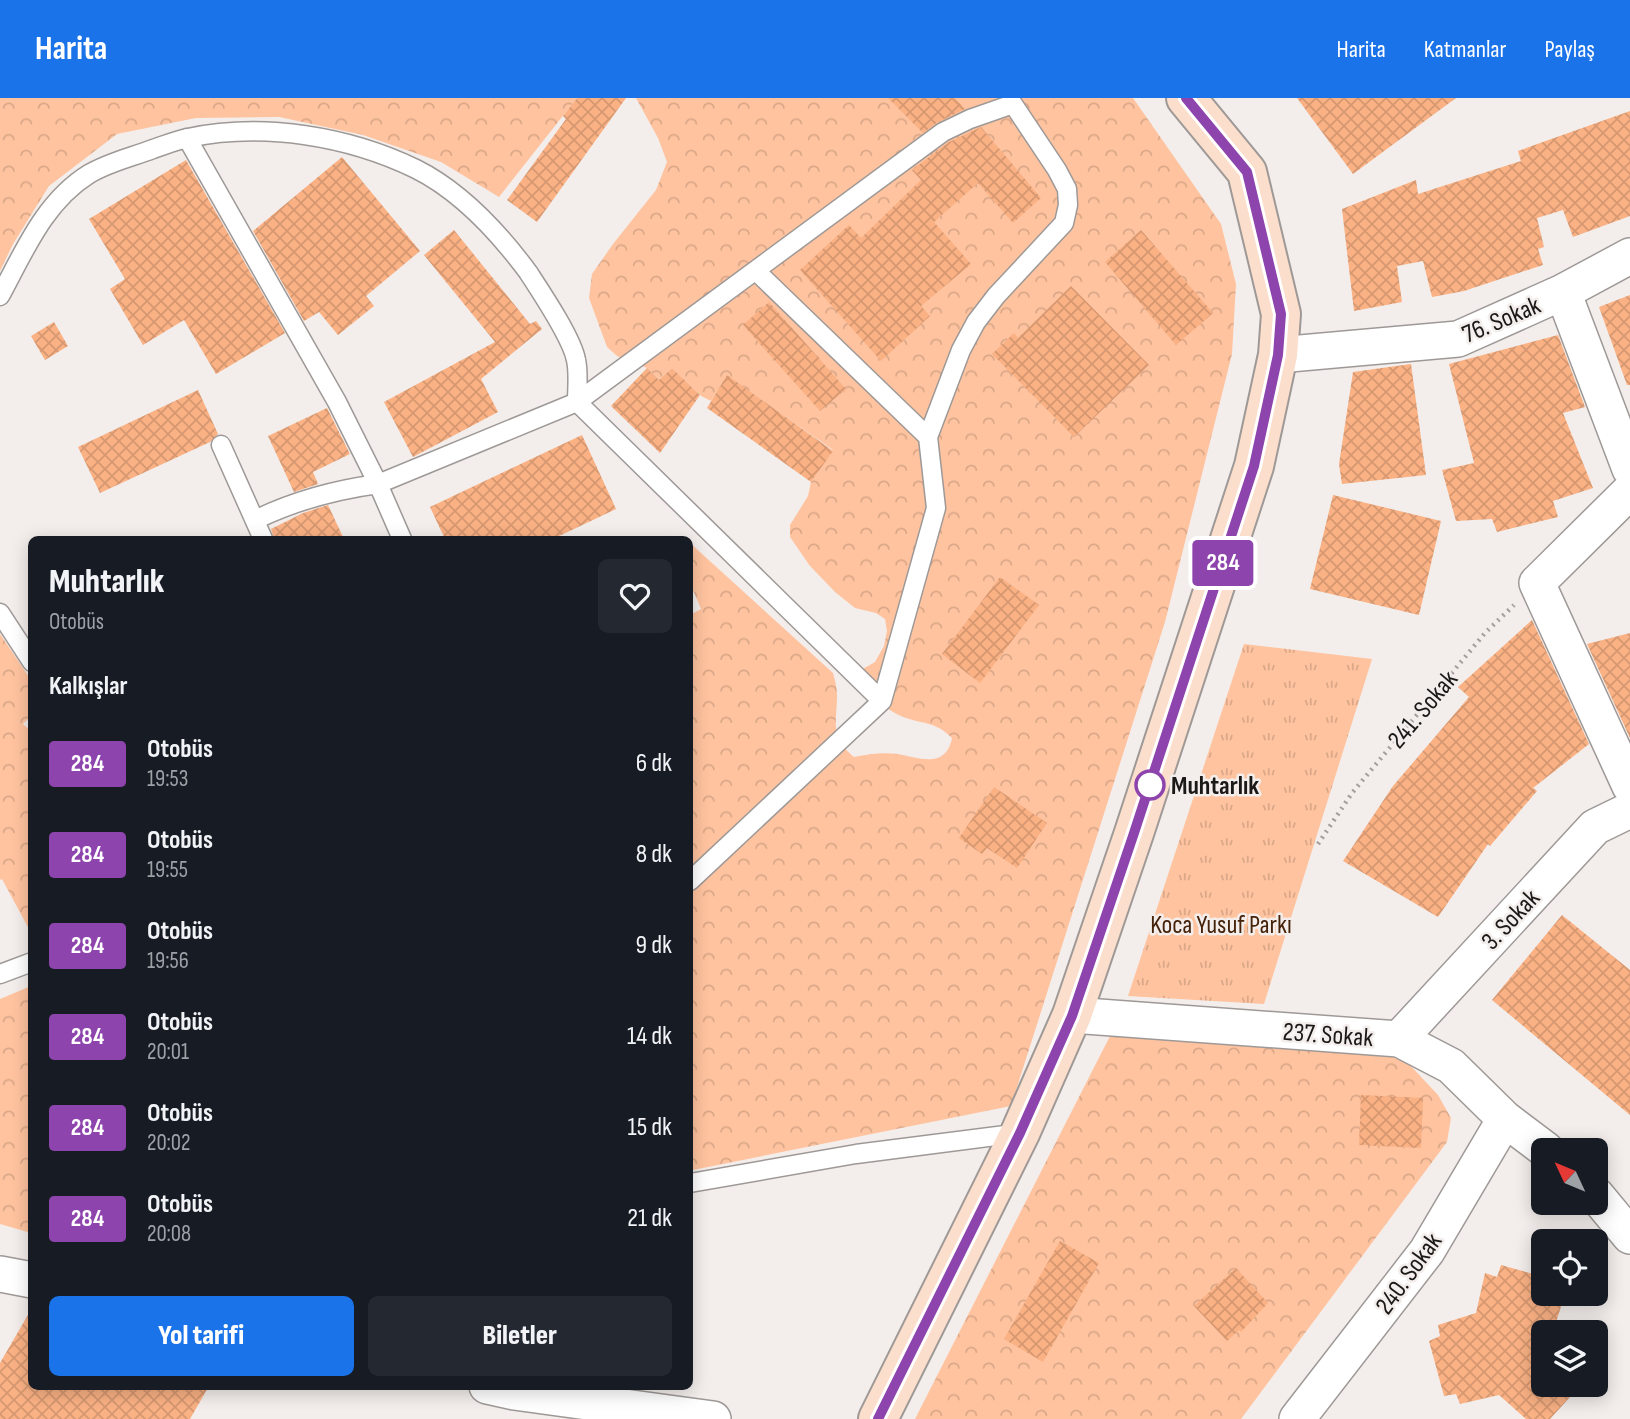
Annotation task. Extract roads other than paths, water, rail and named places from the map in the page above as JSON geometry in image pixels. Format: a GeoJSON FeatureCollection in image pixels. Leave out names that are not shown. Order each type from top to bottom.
{"type":"FeatureCollection","features":[{"type":"Feature","properties":{"kind":"main road"},"geometry":{"type":"LineString","coordinates":[[878,1419],[1020,1133],[1072,1016],[1254,466],[1278,355],[1281,314],[1247,172],[1186,98]]}},
{"type":"Feature","properties":{"kind":"street","name":"76. Sokak"},"geometry":{"type":"LineString","coordinates":[[1278,355],[1458,339],[1563,292],[1630,256]]}},
{"type":"Feature","properties":{"kind":"street"},"geometry":{"type":"LineString","coordinates":[[1563,292],[1630,469]]}},
{"type":"Feature","properties":{"kind":"street"},"geometry":{"type":"LineString","coordinates":[[1630,491],[1537,583],[1630,786]]}},
{"type":"Feature","properties":{"kind":"street","name":"3. Sokak"},"geometry":{"type":"LineString","coordinates":[[1399,1038],[1595,827],[1630,810]]}},
{"type":"Feature","properties":{"kind":"street","name":"237. Sokak"},"geometry":{"type":"LineString","coordinates":[[1072,1016],[1399,1038],[1451,1066],[1505,1119],[1531,1139]]}},
{"type":"Feature","properties":{"kind":"street","name":"240. Sokak"},"geometry":{"type":"LineString","coordinates":[[1297,1419],[1427,1251],[1505,1119]]}},
{"type":"Feature","properties":{"kind":"street"},"geometry":{"type":"LineString","coordinates":[[1608,1209],[1630,1236]]}},
{"type":"Feature","properties":{"kind":"street"},"geometry":{"type":"LineString","coordinates":[[0,1274],[28,1279]]}},
{"type":"Feature","properties":{"kind":"street"},"geometry":{"type":"LineString","coordinates":[[499,1399],[713,1419]]}},
{"type":"Feature","properties":{"kind":"lane"},"geometry":{"type":"LineString","coordinates":[[255,520],[277,509],[325,493],[378,485],[577,402],[943,132],[1013,104],[1067,189],[1068,205],[1064,223],[996,296],[976,322],[961,350],[928,437],[936,508],[882,701],[693,878]]}},
{"type":"Feature","properties":{"kind":"lane"},"geometry":{"type":"LineString","coordinates":[[0,296],[35,231],[51,207],[70,188],[107,165],[187,138],[237,131],[285,133],[335,141],[380,154],[418,170],[452,193],[485,222],[541,292],[576,359],[577,402],[882,701]]}},
{"type":"Feature","properties":{"kind":"lane"},"geometry":{"type":"LineString","coordinates":[[187,138],[337,402],[401,536]]}},
{"type":"Feature","properties":{"kind":"lane"},"geometry":{"type":"LineString","coordinates":[[756,271],[928,437]]}},
{"type":"Feature","properties":{"kind":"lane"},"geometry":{"type":"LineString","coordinates":[[221,445],[262,536]]}},
{"type":"Feature","properties":{"kind":"lane"},"geometry":{"type":"LineString","coordinates":[[0,613],[28,656]]}},
{"type":"Feature","properties":{"kind":"lane"},"geometry":{"type":"LineString","coordinates":[[0,974],[28,964]]}},
{"type":"Feature","properties":{"kind":"lane"},"geometry":{"type":"LineString","coordinates":[[693,1182],[856,1154],[1020,1133]]}},
{"type":"Feature","properties":{"kind":"place","name":"Muhtarlık"},"geometry":{"type":"Point","coordinates":[1150,785]}},
{"type":"Feature","properties":{"kind":"park label","name":"Koca Yusuf Parkı"},"geometry":{"type":"Point","coordinates":[1221,924]}}]}
